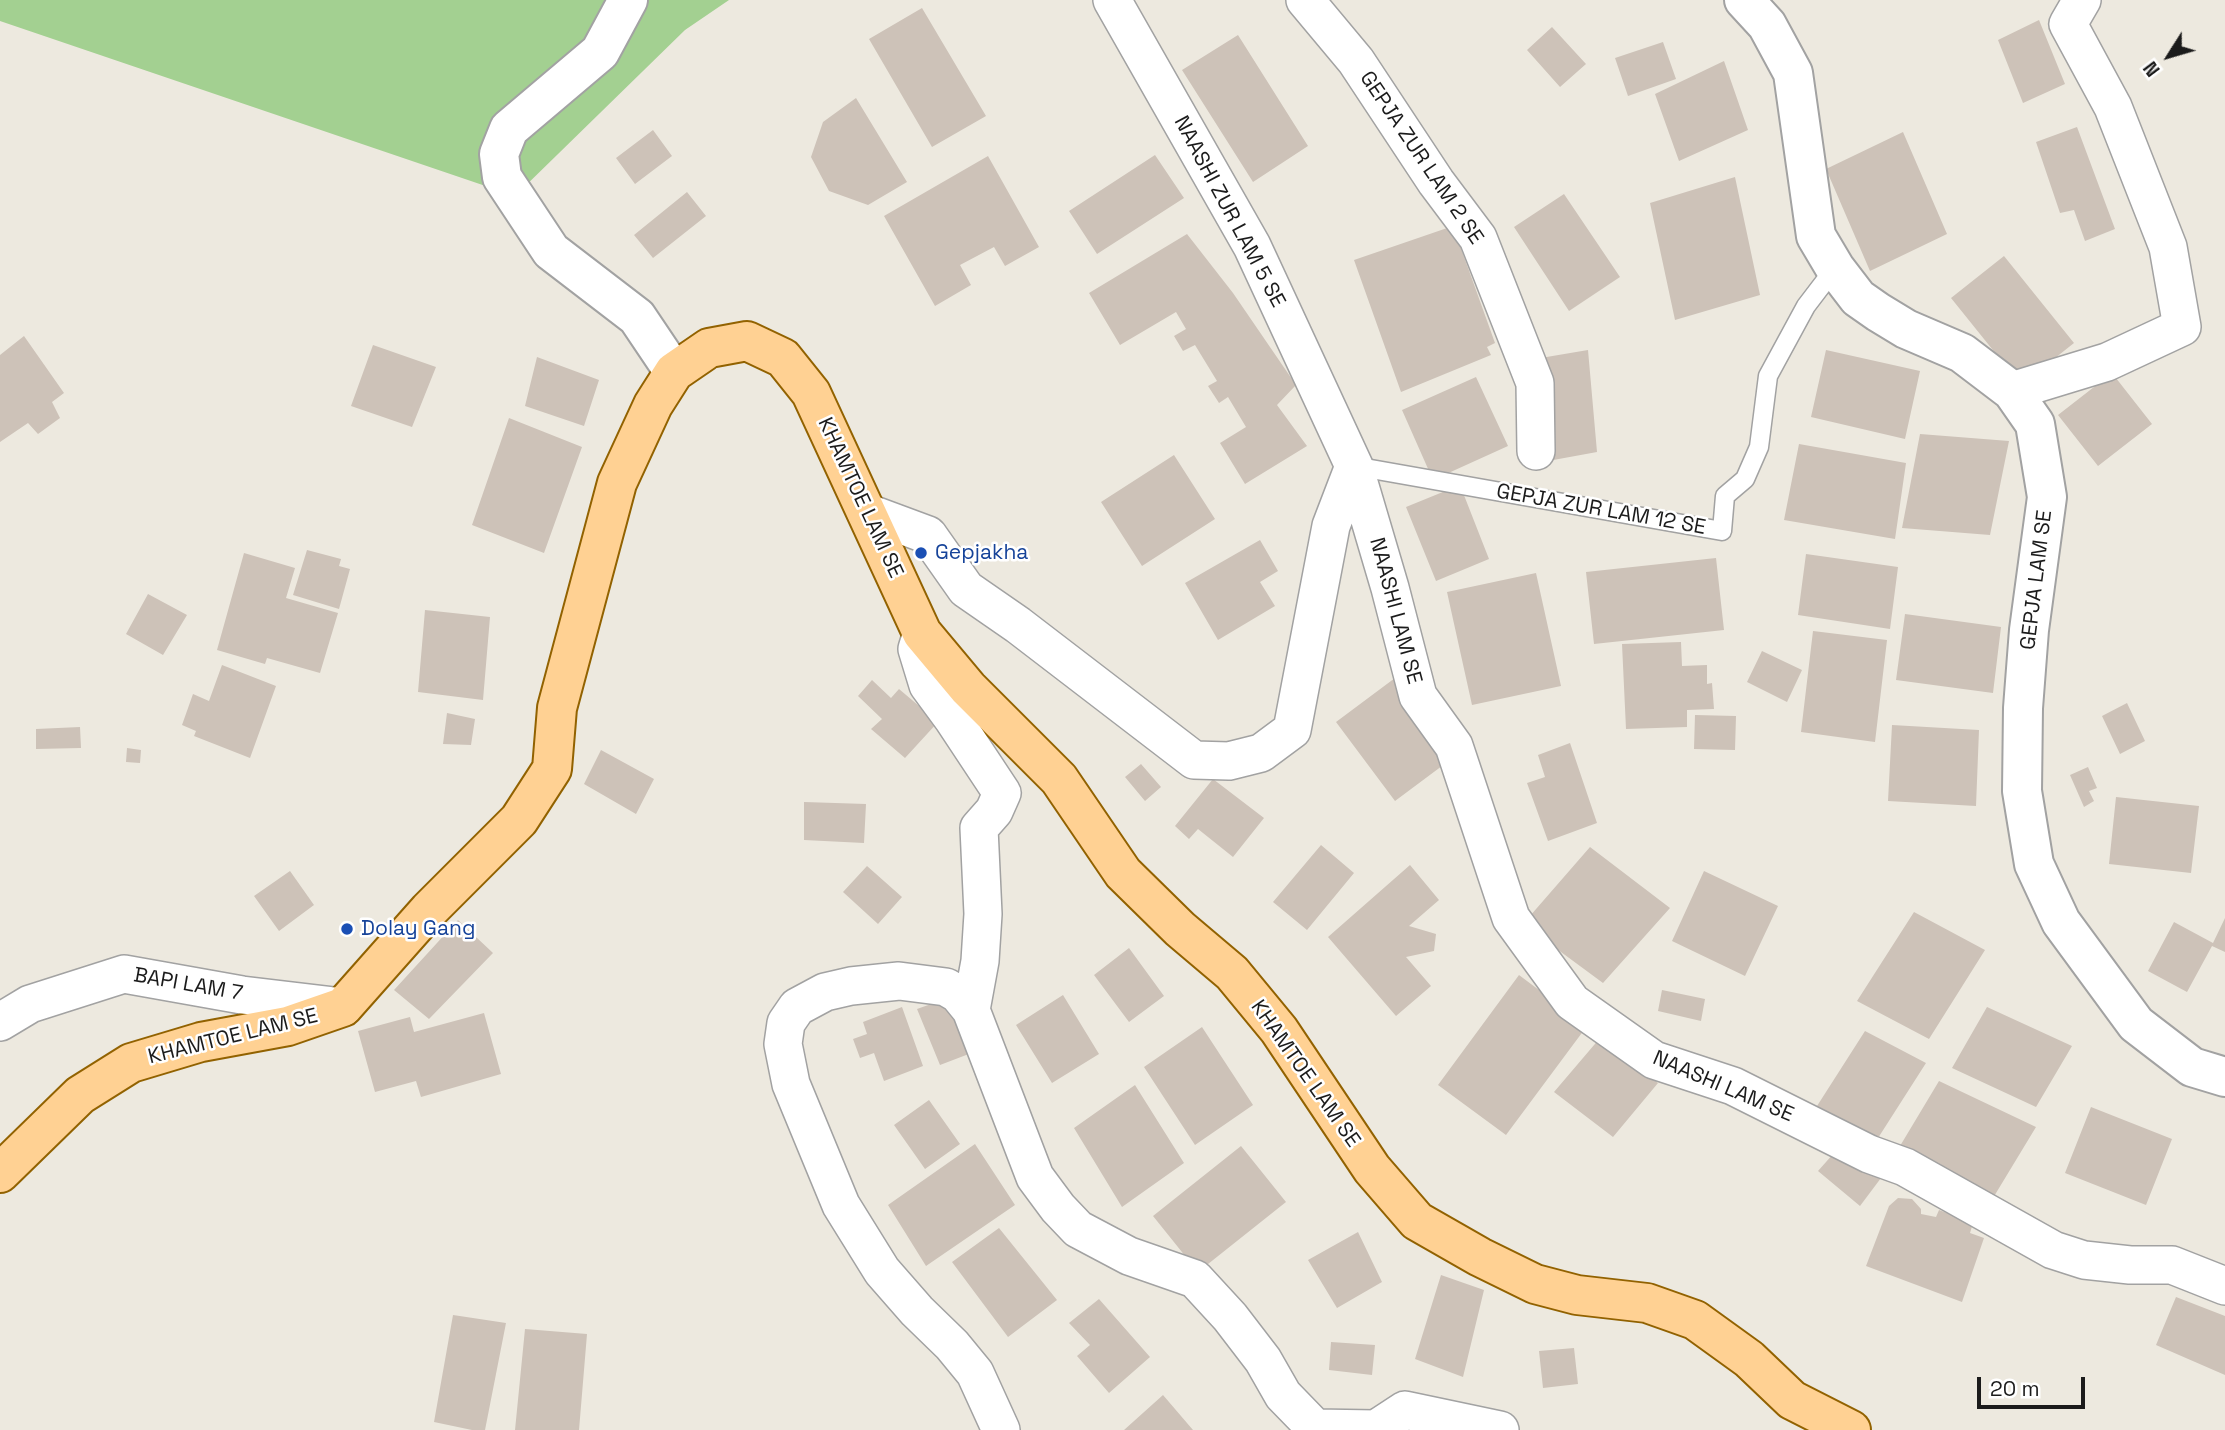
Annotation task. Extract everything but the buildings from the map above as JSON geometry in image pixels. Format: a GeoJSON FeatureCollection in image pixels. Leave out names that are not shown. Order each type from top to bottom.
{"type":"FeatureCollection","features":[{"type":"Feature","properties":{"kind":"main road","name":"KHAMTOE LAM SE"},"geometry":{"type":"LineString","coordinates":[[0,1173],[80,1095],[131,1063],[201,1042],[288,1026],[343,1007],[429,910],[519,820],[552,769],[557,708],[617,483],[653,405],[674,372],[709,348],[747,341],[783,358],[811,393],[922,633],[968,688],[1059,779],[1123,873],[1180,929],[1232,973],[1279,1030],[1372,1170],[1417,1221],[1535,1284],[1577,1295],[1647,1303],[1695,1320],[1749,1359],[1792,1400],[1851,1430]]}},
{"type":"Feature","properties":{"kind":"street"},"geometry":{"type":"LineString","coordinates":[[628,0],[600,52],[509,129],[499,154],[500,166],[502,177],[551,251],[637,317],[674,372]]}},
{"type":"Feature","properties":{"kind":"street","name":"NAASHI ZUR LAM 5 SE"},"geometry":{"type":"LineString","coordinates":[[1112,0],[1252,246],[1354,466]]}},
{"type":"Feature","properties":{"kind":"street","name":"GEPJA ZUR LAM 2 SE"},"geometry":{"type":"LineString","coordinates":[[1305,0],[1356,61],[1436,182],[1478,238],[1535,383],[1536,451]]}},
{"type":"Feature","properties":{"kind":"street","name":"GEPJA LAM SE"},"geometry":{"type":"LineString","coordinates":[[1744,0],[1767,25],[1793,73],[1816,236],[1835,268],[1858,298],[1878,312],[1906,329],[1962,352],[2012,391],[2035,424],[2047,497],[2029,630],[2023,708],[2022,791],[2034,864],[2061,922],[2136,1024],[2192,1067],[2225,1077]]}},
{"type":"Feature","properties":{"kind":"street"},"geometry":{"type":"LineString","coordinates":[[2012,391],[2107,362],[2182,327],[2168,247],[2113,107],[2068,24],[2082,0]]}},
{"type":"Feature","properties":{"kind":"street"},"geometry":{"type":"LineString","coordinates":[[866,512],[929,535],[966,589],[1018,625],[1194,760],[1229,761],[1261,754],[1292,730],[1331,526],[1354,466]]}},
{"type":"Feature","properties":{"kind":"street","name":"NAASHI LAM SE"},"geometry":{"type":"LineString","coordinates":[[1354,466],[1418,696],[1454,746],[1511,918],[1572,1002],[1654,1060],[1734,1086],[1869,1154],[1905,1167],[2053,1250],[2084,1261],[2172,1265],[2225,1286]]}},
{"type":"Feature","properties":{"kind":"street"},"geometry":{"type":"LineString","coordinates":[[922,633],[917,649],[928,685],[1002,793],[994,811],[979,828],[983,914],[980,961],[971,1010]]}},
{"type":"Feature","properties":{"kind":"street","name":"BAPI LAM 7"},"geometry":{"type":"LineString","coordinates":[[0,1022],[30,1004],[124,974],[242,995],[343,1007]]}},
{"type":"Feature","properties":{"kind":"street"},"geometry":{"type":"LineString","coordinates":[[1001,1430],[975,1373],[882,1272],[841,1205],[791,1084],[783,1044],[786,1023],[797,1007],[825,992],[876,982],[899,981],[946,987],[958,994],[971,1010],[1035,1177],[1058,1208],[1078,1229],[1101,1242],[1129,1256],[1195,1279],[1230,1317],[1263,1360],[1283,1395],[1315,1428],[1376,1429],[1405,1410],[1500,1430]]}},
{"type":"Feature","properties":{"kind":"lane","name":"GEPJA ZUR LAM 12 SE"},"geometry":{"type":"LineString","coordinates":[[1354,466],[1722,531],[1725,496],[1745,479],[1759,447],[1768,376],[1805,306],[1835,268]]}},
{"type":"Feature","properties":{"kind":"green space"},"geometry":{"type":"Polygon","coordinates":[[[0,0],[729,0],[685,30],[515,196],[0,21],[0,0]]]}},
{"type":"Feature","properties":{"kind":"place","name":"Gepjakha"},"geometry":{"type":"Point","coordinates":[921,553]}},
{"type":"Feature","properties":{"kind":"place","name":"Dolay Gang"},"geometry":{"type":"Point","coordinates":[347,929]}}]}
